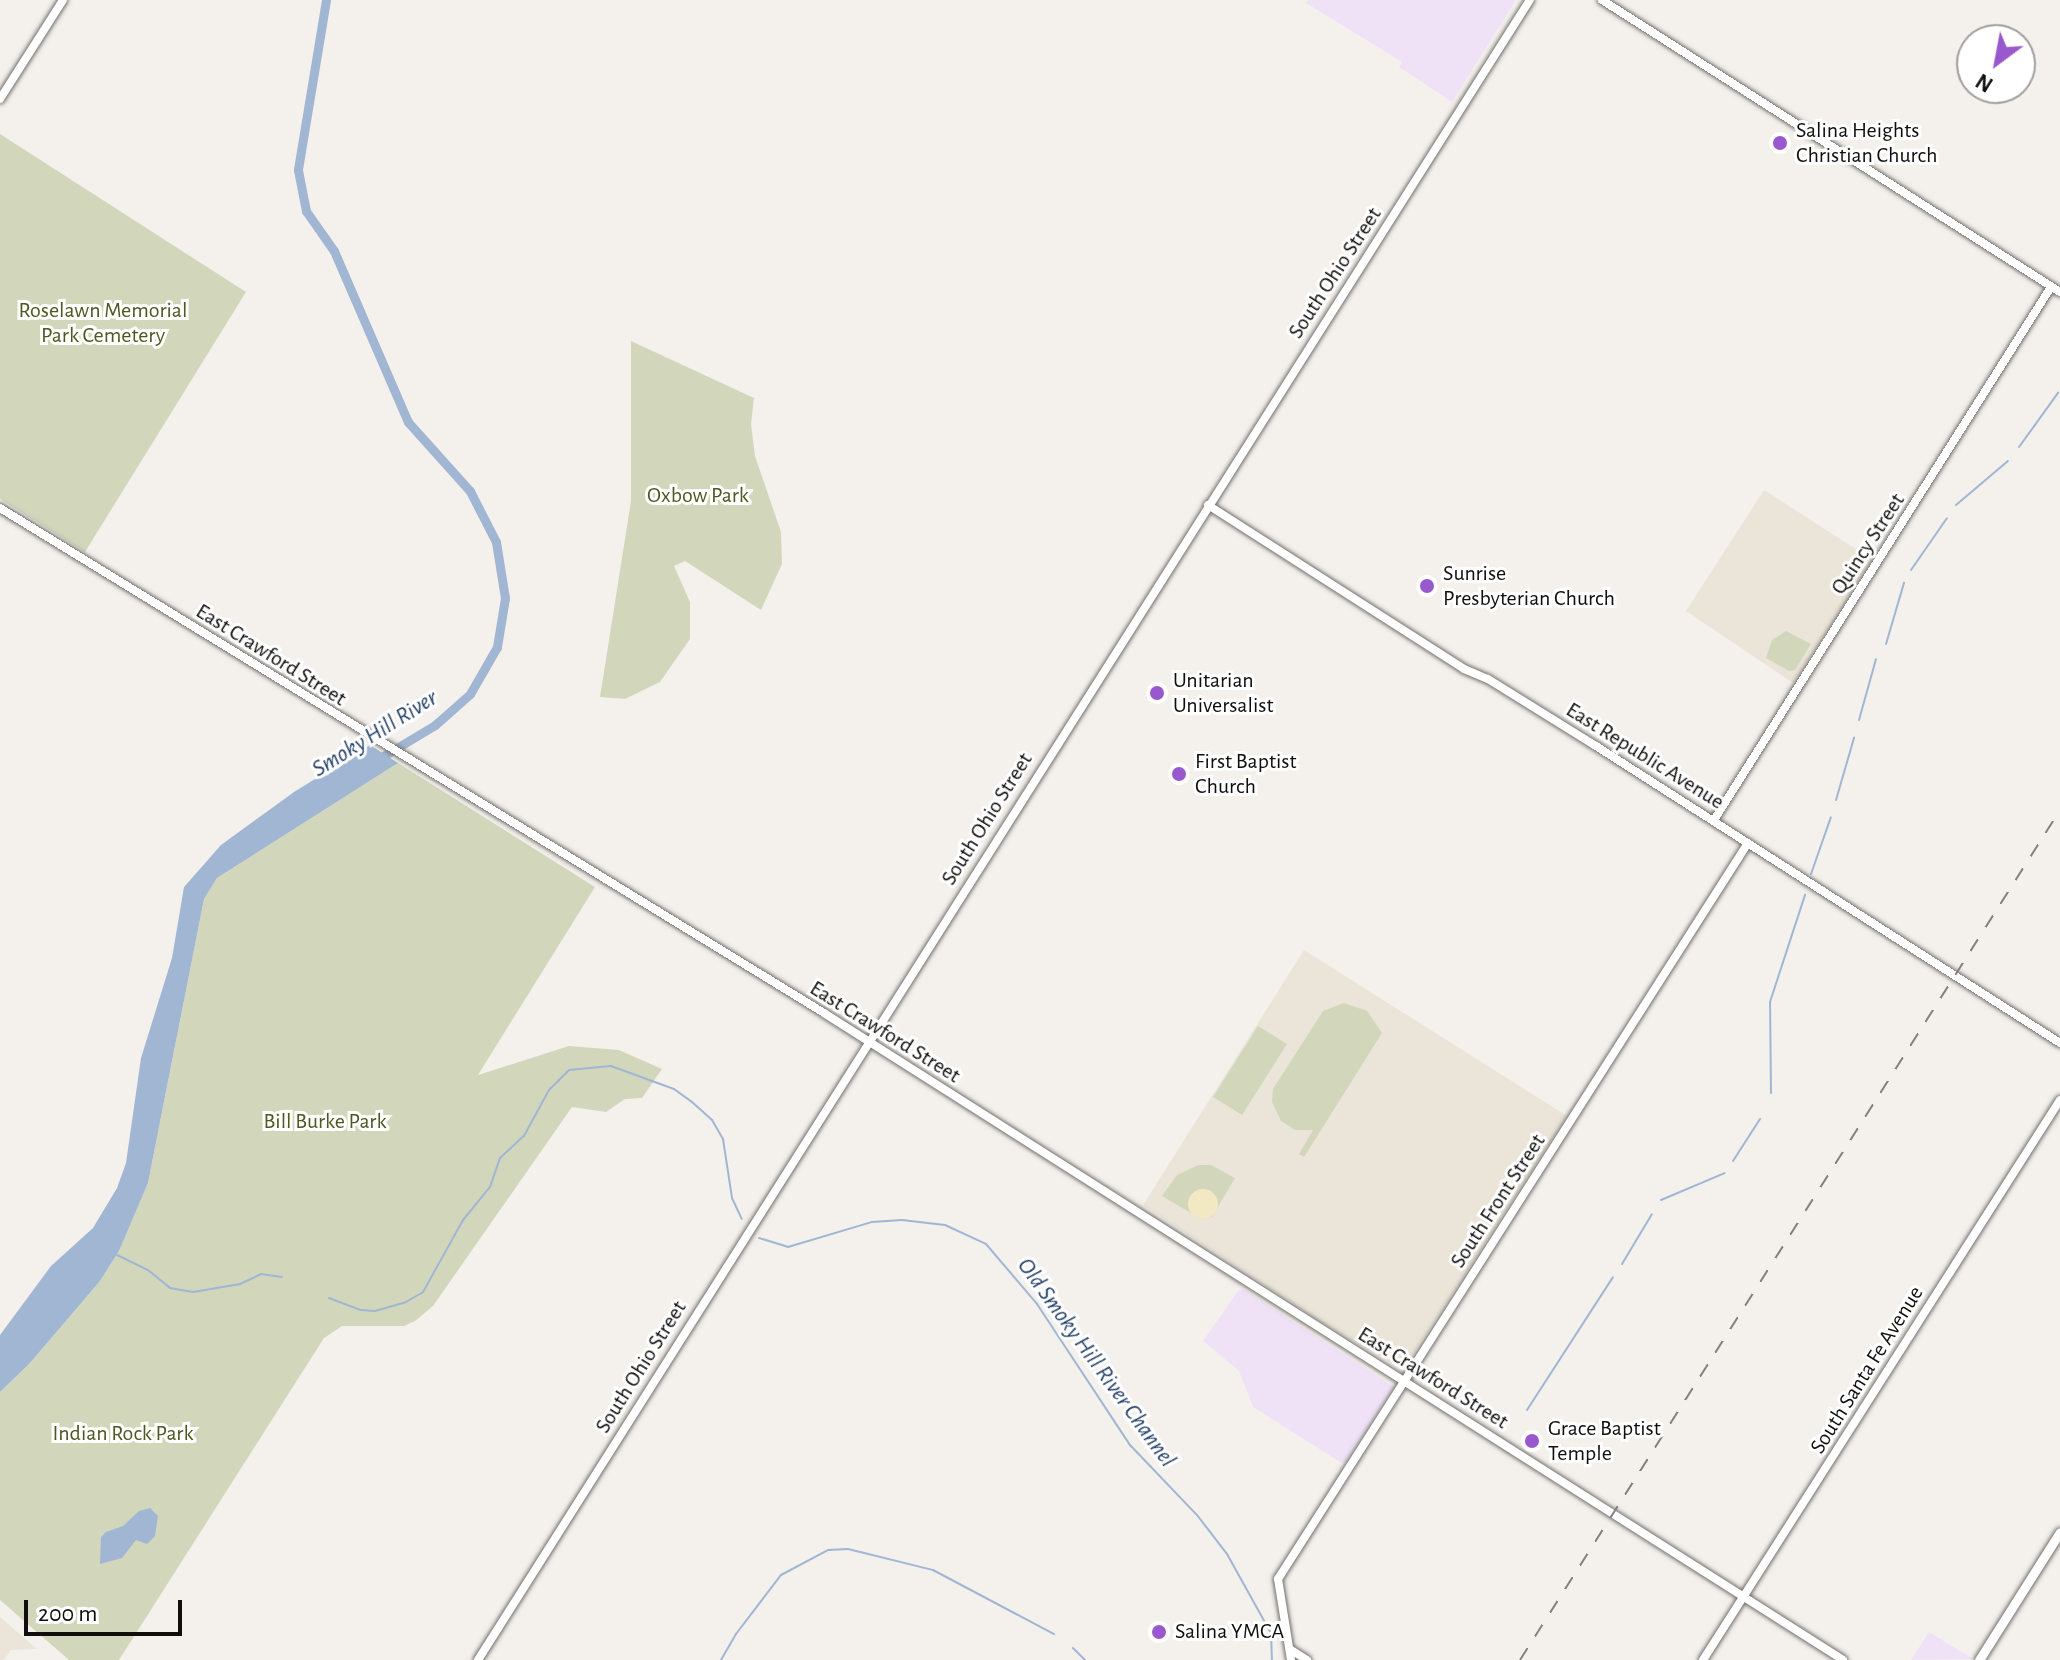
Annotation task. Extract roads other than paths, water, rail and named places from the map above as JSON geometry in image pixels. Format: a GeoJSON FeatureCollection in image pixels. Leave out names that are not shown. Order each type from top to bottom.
{"type":"FeatureCollection","features":[{"type":"Feature","properties":{"kind":"main road"},"geometry":{"type":"LineString","coordinates":[[0,99],[63,0]]}},
{"type":"Feature","properties":{"kind":"main road","name":"South Ohio Street"},"geometry":{"type":"LineString","coordinates":[[478,1660],[1530,0]]}},
{"type":"Feature","properties":{"kind":"main road"},"geometry":{"type":"LineString","coordinates":[[1602,0],[2056,289]]}},
{"type":"Feature","properties":{"kind":"main road","name":"Quincy Street"},"geometry":{"type":"LineString","coordinates":[[1714,820],[2056,289]]}},
{"type":"Feature","properties":{"kind":"main road","name":"East Republic Avenue"},"geometry":{"type":"LineString","coordinates":[[1208,505],[1464,669],[1488,679],[1714,820],[2060,1043]]}},
{"type":"Feature","properties":{"kind":"main road","name":"East Crawford Street"},"geometry":{"type":"LineString","coordinates":[[0,508],[868,1041],[1843,1660]]}},
{"type":"Feature","properties":{"kind":"main road","name":"South Front Street"},"geometry":{"type":"LineString","coordinates":[[1291,1650],[1278,1579],[1748,843]]}},
{"type":"Feature","properties":{"kind":"main road","name":"South Santa Fe Avenue"},"geometry":{"type":"LineString","coordinates":[[1703,1660],[2060,1100]]}},
{"type":"Feature","properties":{"kind":"main road"},"geometry":{"type":"LineString","coordinates":[[1979,1660],[2060,1532]]}},
{"type":"Feature","properties":{"kind":"main road"},"geometry":{"type":"LineString","coordinates":[[1291,1650],[1291,1660]]}},
{"type":"Feature","properties":{"kind":"main road"},"geometry":{"type":"LineString","coordinates":[[1291,1650],[1307,1660]]}},
{"type":"Feature","properties":{"kind":"water"},"geometry":{"type":"Polygon","coordinates":[[[370,745],[398,763],[217,878],[204,899],[148,1183],[119,1251],[100,1281],[30,1363],[0,1392],[0,1335],[51,1266],[93,1228],[117,1188],[126,1163],[141,1058],[172,958],[184,887],[221,845],[294,792],[370,745]]]}},
{"type":"Feature","properties":{"kind":"water"},"geometry":{"type":"Polygon","coordinates":[[[150,1508],[158,1516],[155,1536],[147,1544],[136,1540],[122,1558],[100,1564],[101,1537],[123,1526],[139,1511],[150,1508]]]}},
{"type":"Feature","properties":{"kind":"waterway","name":"Smoky Hill River"},"geometry":{"type":"LineString","coordinates":[[326,0],[298,170],[306,211],[334,251],[408,422],[470,491],[496,542],[505,598],[497,647],[470,694],[435,725],[375,761]]}},
{"type":"Feature","properties":{"kind":"waterway"},"geometry":{"type":"LineString","coordinates":[[2019,447],[2058,393]]}},
{"type":"Feature","properties":{"kind":"waterway"},"geometry":{"type":"LineString","coordinates":[[1956,505],[2008,461]]}},
{"type":"Feature","properties":{"kind":"waterway"},"geometry":{"type":"LineString","coordinates":[[1911,570],[1947,518]]}},
{"type":"Feature","properties":{"kind":"waterway"},"geometry":{"type":"LineString","coordinates":[[1886,644],[1904,583]]}},
{"type":"Feature","properties":{"kind":"waterway"},"geometry":{"type":"LineString","coordinates":[[1859,720],[1876,659]]}},
{"type":"Feature","properties":{"kind":"waterway"},"geometry":{"type":"LineString","coordinates":[[1836,800],[1854,738]]}},
{"type":"Feature","properties":{"kind":"waterway"},"geometry":{"type":"LineString","coordinates":[[1811,874],[1831,817]]}},
{"type":"Feature","properties":{"kind":"waterway"},"geometry":{"type":"LineString","coordinates":[[1771,1093],[1770,1002],[1805,895]]}},
{"type":"Feature","properties":{"kind":"waterway","name":"Old Smoky Hill River Channel"},"geometry":{"type":"LineString","coordinates":[[329,1298],[361,1310],[375,1311],[406,1302],[423,1292],[463,1220],[490,1187],[500,1158],[524,1136],[549,1090],[569,1070],[611,1066],[674,1089],[692,1102],[712,1120],[723,1139],[732,1198],[742,1219]]}},
{"type":"Feature","properties":{"kind":"waterway"},"geometry":{"type":"LineString","coordinates":[[1733,1161],[1760,1119]]}},
{"type":"Feature","properties":{"kind":"waterway"},"geometry":{"type":"LineString","coordinates":[[1661,1200],[1725,1173]]}},
{"type":"Feature","properties":{"kind":"waterway"},"geometry":{"type":"LineString","coordinates":[[1622,1264],[1652,1214]]}},
{"type":"Feature","properties":{"kind":"waterway","name":"Old Smoky Hill River Channel"},"geometry":{"type":"LineString","coordinates":[[759,1238],[788,1247],[872,1222],[902,1220],[945,1225],[986,1244],[1037,1304],[1130,1445],[1197,1515],[1227,1554],[1271,1633],[1272,1660]]}},
{"type":"Feature","properties":{"kind":"waterway","name":"Old Smoky Hill River Channel"},"geometry":{"type":"LineString","coordinates":[[117,1255],[148,1270],[170,1288],[193,1292],[240,1284],[261,1274],[282,1277]]}},
{"type":"Feature","properties":{"kind":"waterway"},"geometry":{"type":"LineString","coordinates":[[1527,1410],[1613,1277]]}},
{"type":"Feature","properties":{"kind":"waterway","name":"Old Smoky Hill River Channel"},"geometry":{"type":"LineString","coordinates":[[721,1660],[736,1634],[781,1575],[828,1550],[848,1549],[933,1570],[1054,1634]]}},
{"type":"Feature","properties":{"kind":"waterway","name":"Old Smoky Hill River Channel"},"geometry":{"type":"LineString","coordinates":[[1073,1648],[1085,1660]]}},
{"type":"Feature","properties":{"kind":"railway"},"geometry":{"type":"LineString","coordinates":[[1520,1660],[2060,810]]}},
{"type":"Feature","properties":{"kind":"place","name":"Salina Heights Christian Church"},"geometry":{"type":"Point","coordinates":[1780,143]}},
{"type":"Feature","properties":{"kind":"place","name":"Sunrise Presbyterian Church"},"geometry":{"type":"Point","coordinates":[1427,586]}},
{"type":"Feature","properties":{"kind":"place","name":"Unitarian Universalist"},"geometry":{"type":"Point","coordinates":[1157,693]}},
{"type":"Feature","properties":{"kind":"place","name":"First Baptist Church"},"geometry":{"type":"Point","coordinates":[1179,774]}},
{"type":"Feature","properties":{"kind":"place","name":"Grace Baptist Temple"},"geometry":{"type":"Point","coordinates":[1532,1441]}},
{"type":"Feature","properties":{"kind":"place","name":"Salina YMCA"},"geometry":{"type":"Point","coordinates":[1159,1632]}},
{"type":"Feature","properties":{"kind":"park label","name":"Roselawn Memorial Park Cemetery"},"geometry":{"type":"Point","coordinates":[103,322]}},
{"type":"Feature","properties":{"kind":"park label","name":"Oxbow Park"},"geometry":{"type":"Point","coordinates":[698,496]}},
{"type":"Feature","properties":{"kind":"park label","name":"Bill Burke Park"},"geometry":{"type":"Point","coordinates":[325,1122]}},
{"type":"Feature","properties":{"kind":"park label","name":"Indian Rock Park"},"geometry":{"type":"Point","coordinates":[123,1434]}}]}
